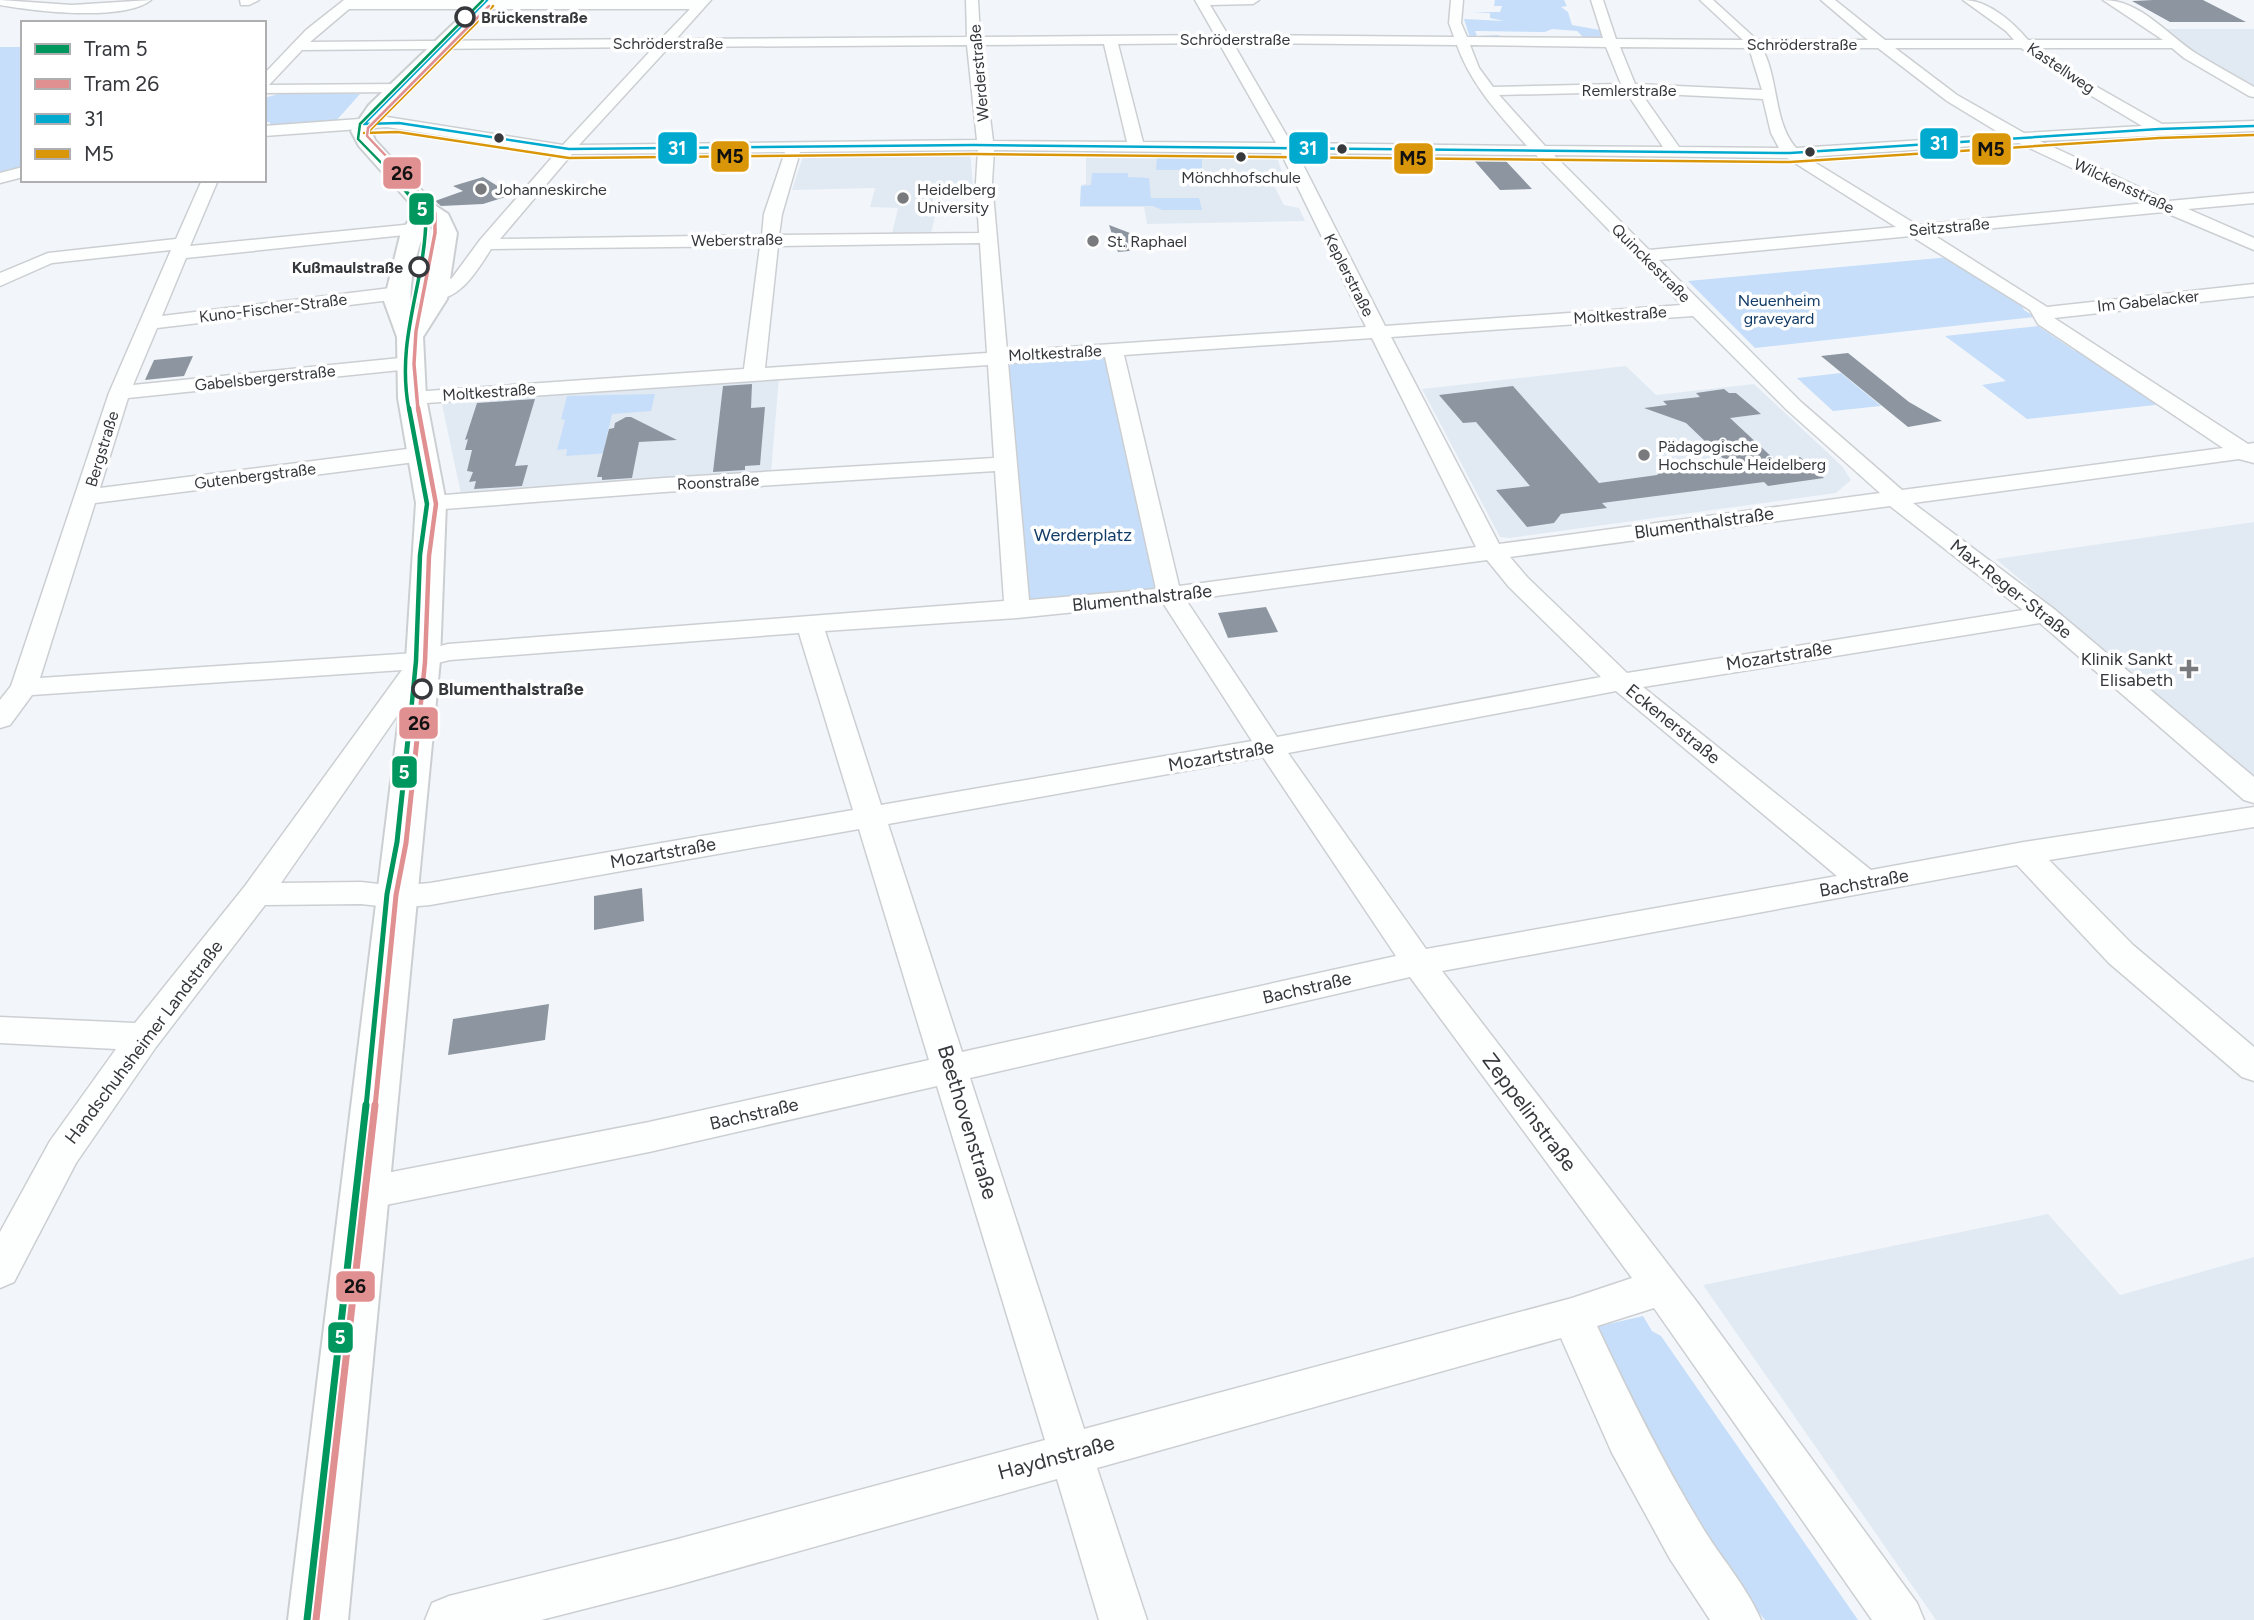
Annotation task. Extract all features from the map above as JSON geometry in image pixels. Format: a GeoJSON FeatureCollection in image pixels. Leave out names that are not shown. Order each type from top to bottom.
{"type":"FeatureCollection","features":[{"type":"Feature","properties":{"kind":"main road"},"geometry":{"type":"LineString","coordinates":[[421,220],[361,131],[364,124],[484,2]]}},
{"type":"Feature","properties":{"kind":"main road"},"geometry":{"type":"LineString","coordinates":[[410,350],[433,304],[446,233],[442,218],[421,220]]}},
{"type":"Feature","properties":{"kind":"main road"},"geometry":{"type":"LineString","coordinates":[[318,1620],[423,660],[431,503],[412,398],[410,350],[397,304],[421,220]]}},
{"type":"Feature","properties":{"kind":"street"},"geometry":{"type":"LineString","coordinates":[[0,1],[52,8],[121,6],[145,0]]}},
{"type":"Feature","properties":{"kind":"street","name":"Werderstraße"},"geometry":{"type":"LineString","coordinates":[[972,0],[999,356]]}},
{"type":"Feature","properties":{"kind":"street"},"geometry":{"type":"LineString","coordinates":[[1202,1],[1253,0]]}},
{"type":"Feature","properties":{"kind":"street"},"geometry":{"type":"LineString","coordinates":[[1447,0],[1457,0]]}},
{"type":"Feature","properties":{"kind":"street","name":"Quinckestraße"},"geometry":{"type":"LineString","coordinates":[[1457,0],[1454,15],[1460,41],[1472,68],[1488,91],[1644,256],[1794,406],[1888,488],[1893,496]]}},
{"type":"Feature","properties":{"kind":"street"},"geometry":{"type":"LineString","coordinates":[[1598,0],[1611,42],[1630,88],[1674,152]]}},
{"type":"Feature","properties":{"kind":"street"},"geometry":{"type":"LineString","coordinates":[[1706,0],[1753,44],[1771,95],[1777,129],[1790,153],[2043,313],[2041,315],[2045,320],[2250,454]]}},
{"type":"Feature","properties":{"kind":"street","name":"Wilckensstraße"},"geometry":{"type":"LineString","coordinates":[[1827,0],[1931,84],[2023,139],[2254,245]]}},
{"type":"Feature","properties":{"kind":"street","name":"Kastellweg"},"geometry":{"type":"LineString","coordinates":[[1969,0],[2020,33],[2085,86],[2159,129]]}},
{"type":"Feature","properties":{"kind":"street"},"geometry":{"type":"LineString","coordinates":[[2109,0],[2156,29],[2172,44],[2254,93]]}},
{"type":"Feature","properties":{"kind":"street","name":"Keplerstraße"},"geometry":{"type":"LineString","coordinates":[[1202,1],[1285,145],[1487,546]]}},
{"type":"Feature","properties":{"kind":"street"},"geometry":{"type":"LineString","coordinates":[[266,80],[298,46],[349,2],[613,5],[703,2]]}},
{"type":"Feature","properties":{"kind":"street"},"geometry":{"type":"LineString","coordinates":[[436,294],[459,282],[486,244],[703,2]]}},
{"type":"Feature","properties":{"kind":"street"},"geometry":{"type":"LineString","coordinates":[[596,24],[613,5]]}},
{"type":"Feature","properties":{"kind":"street"},"geometry":{"type":"LineString","coordinates":[[2129,29],[2156,29]]}},
{"type":"Feature","properties":{"kind":"street","name":"Schröderstraße"},"geometry":{"type":"LineString","coordinates":[[298,46],[1223,37],[1753,44],[1883,43],[2020,33],[2172,44]]}},
{"type":"Feature","properties":{"kind":"street"},"geometry":{"type":"LineString","coordinates":[[1110,39],[1136,147]]}},
{"type":"Feature","properties":{"kind":"street"},"geometry":{"type":"LineString","coordinates":[[266,89],[399,88]]}},
{"type":"Feature","properties":{"kind":"street","name":"Remlerstraße"},"geometry":{"type":"LineString","coordinates":[[1488,91],[1630,88],[1771,95]]}},
{"type":"Feature","properties":{"kind":"street"},"geometry":{"type":"LineString","coordinates":[[266,131],[399,123],[569,149],[1285,145],[1790,153],[2159,129],[2254,126]]}},
{"type":"Feature","properties":{"kind":"street"},"geometry":{"type":"LineString","coordinates":[[754,373],[773,214],[794,147]]}},
{"type":"Feature","properties":{"kind":"street"},"geometry":{"type":"LineString","coordinates":[[0,178],[21,173]]}},
{"type":"Feature","properties":{"kind":"street","name":"Bergstraße"},"geometry":{"type":"LineString","coordinates":[[0,719],[24,687],[119,393],[209,182]]}},
{"type":"Feature","properties":{"kind":"street","name":"Seitzstraße"},"geometry":{"type":"LineString","coordinates":[[1644,256],[2254,198]]}},
{"type":"Feature","properties":{"kind":"street"},"geometry":{"type":"LineString","coordinates":[[0,280],[48,258],[181,248],[421,220]]}},
{"type":"Feature","properties":{"kind":"street","name":"Weberstraße"},"geometry":{"type":"LineString","coordinates":[[486,244],[989,238]]}},
{"type":"Feature","properties":{"kind":"street","name":"Im Gabelacker"},"geometry":{"type":"LineString","coordinates":[[2043,313],[2254,290]]}},
{"type":"Feature","properties":{"kind":"street","name":"Kuno-Fischer-Straße"},"geometry":{"type":"LineString","coordinates":[[148,323],[398,293]]}},
{"type":"Feature","properties":{"kind":"street","name":"Moltkestraße"},"geometry":{"type":"LineString","coordinates":[[412,398],[1376,328],[1698,310]]}},
{"type":"Feature","properties":{"kind":"street"},"geometry":{"type":"LineString","coordinates":[[1113,349],[1164,582],[1171,596]]}},
{"type":"Feature","properties":{"kind":"street","name":"Gabelsbergerstraße"},"geometry":{"type":"LineString","coordinates":[[119,393],[410,350]]}},
{"type":"Feature","properties":{"kind":"street"},"geometry":{"type":"LineString","coordinates":[[999,356],[1017,610]]}},
{"type":"Feature","properties":{"kind":"street","name":"Gutenbergstraße"},"geometry":{"type":"LineString","coordinates":[[87,497],[423,454]]}},
{"type":"Feature","properties":{"kind":"street","name":"Blumenthalstraße"},"geometry":{"type":"LineString","coordinates":[[24,687],[423,660],[448,652],[1171,596],[1487,546],[2250,454]]}},
{"type":"Feature","properties":{"kind":"street","name":"Roonstraße"},"geometry":{"type":"LineString","coordinates":[[431,503],[664,485],[1006,464]]}},
{"type":"Feature","properties":{"kind":"street","name":"Max-Reger-Straße"},"geometry":{"type":"LineString","coordinates":[[1893,496],[1901,505],[2045,614],[2254,793]]}},
{"type":"Feature","properties":{"kind":"street","name":"Eckenerstraße"},"geometry":{"type":"LineString","coordinates":[[1487,546],[1518,582],[1621,682],[1865,883]]}},
{"type":"Feature","properties":{"kind":"street","name":"Zeppelinstraße"},"geometry":{"type":"LineString","coordinates":[[1171,596],[1270,747],[1418,963],[1662,1287],[1900,1620]]}},
{"type":"Feature","properties":{"kind":"street","name":"Mozartstraße"},"geometry":{"type":"LineString","coordinates":[[397,897],[430,894],[1270,747],[1621,682],[2045,614]]}},
{"type":"Feature","properties":{"kind":"street","name":"Beethovenstraße"},"geometry":{"type":"LineString","coordinates":[[810,625],[1123,1620]]}},
{"type":"Feature","properties":{"kind":"street","name":"Handschuhsheimer Landstraße"},"geometry":{"type":"LineString","coordinates":[[0,1270],[63,1152],[144,1037],[256,894],[423,660]]}},
{"type":"Feature","properties":{"kind":"street","name":"Bachstraße"},"geometry":{"type":"LineString","coordinates":[[366,1193],[649,1137],[1418,963],[2024,853],[2254,817]]}},
{"type":"Feature","properties":{"kind":"street"},"geometry":{"type":"LineString","coordinates":[[2024,853],[2122,954],[2254,1067]]}},
{"type":"Feature","properties":{"kind":"street"},"geometry":{"type":"LineString","coordinates":[[256,894],[360,893],[397,897]]}},
{"type":"Feature","properties":{"kind":"street"},"geometry":{"type":"LineString","coordinates":[[0,1030],[144,1037]]}},
{"type":"Feature","properties":{"kind":"street","name":"Haydnstraße"},"geometry":{"type":"LineString","coordinates":[[449,1620],[674,1563],[1572,1316],[1662,1287]]}},
{"type":"Feature","properties":{"kind":"street"},"geometry":{"type":"LineString","coordinates":[[1572,1316],[1627,1438],[1686,1543],[1737,1620]]}},
{"type":"Feature","properties":{"kind":"shaded area"},"geometry":{"type":"Polygon","coordinates":[[[2164,29],[2254,29],[2254,87],[2177,41],[2164,29]]]}},
{"type":"Feature","properties":{"kind":"shaded area","name":"Heidelberg University"},"geometry":{"type":"Polygon","coordinates":[[[970,148],[973,189],[934,190],[932,207],[937,207],[931,234],[892,234],[898,208],[870,207],[875,188],[792,190],[805,150],[970,148]]]}},
{"type":"Feature","properties":{"kind":"shaded area"},"geometry":{"type":"Polygon","coordinates":[[[1086,151],[1275,153],[1285,179],[1272,182],[1284,205],[1299,208],[1305,221],[1147,224],[1144,207],[1080,207],[1081,185],[1086,184],[1086,151]]]}},
{"type":"Feature","properties":{"kind":"shaded area","name":"Pädagogische Hochschule Heidelberg"},"geometry":{"type":"Polygon","coordinates":[[[1626,366],[1656,395],[1754,384],[1842,466],[1851,480],[1836,493],[1509,538],[1500,537],[1422,389],[1626,366]]]}},
{"type":"Feature","properties":{"kind":"shaded area"},"geometry":{"type":"Polygon","coordinates":[[[779,377],[771,474],[461,494],[441,400],[779,377]]]}},
{"type":"Feature","properties":{"kind":"shaded area","name":"Klinik Sankt Elisabeth"},"geometry":{"type":"Polygon","coordinates":[[[2254,522],[2254,778],[1996,559],[2254,522]]]}},
{"type":"Feature","properties":{"kind":"shaded area"},"geometry":{"type":"Polygon","coordinates":[[[2048,1214],[2120,1295],[2254,1257],[2254,1620],[1936,1620],[1703,1285],[2048,1214]]]}},
{"type":"Feature","properties":{"kind":"green space"},"geometry":{"type":"Polygon","coordinates":[[[1495,0],[1564,0],[1567,6],[1561,7],[1568,12],[1572,25],[1600,30],[1603,38],[1585,39],[1577,31],[1552,29],[1545,32],[1475,31],[1477,36],[1499,35],[1501,39],[1470,38],[1464,19],[1504,21],[1490,18],[1490,13],[1471,12],[1500,12],[1502,6],[1494,6],[1495,0]]]}},
{"type":"Feature","properties":{"kind":"green space"},"geometry":{"type":"Polygon","coordinates":[[[0,47],[21,47],[21,171],[0,177],[0,47]]]}},
{"type":"Feature","properties":{"kind":"green space"},"geometry":{"type":"Polygon","coordinates":[[[282,93],[360,94],[336,121],[270,125],[270,122],[266,123],[266,97],[282,93]]]}},
{"type":"Feature","properties":{"kind":"green space"},"geometry":{"type":"Polygon","coordinates":[[[1157,156],[1202,156],[1202,170],[1156,170],[1157,156]]]}},
{"type":"Feature","properties":{"kind":"green space"},"geometry":{"type":"Polygon","coordinates":[[[1092,173],[1128,173],[1128,177],[1149,178],[1151,198],[1199,198],[1202,210],[1162,210],[1153,206],[1080,206],[1081,186],[1091,185],[1092,173]]]}},
{"type":"Feature","properties":{"kind":"green space","name":"Neuenheim graveyard"},"geometry":{"type":"Polygon","coordinates":[[[1950,257],[2021,304],[2024,310],[2035,317],[1755,348],[1688,281],[1950,257]]]}},
{"type":"Feature","properties":{"kind":"green space"},"geometry":{"type":"Polygon","coordinates":[[[2038,326],[2164,404],[2027,419],[1982,385],[2006,381],[1945,336],[2038,326]]]}},
{"type":"Feature","properties":{"kind":"green space","name":"Werderplatz"},"geometry":{"type":"Polygon","coordinates":[[[1106,352],[1160,593],[1029,605],[1005,363],[1106,352]]]}},
{"type":"Feature","properties":{"kind":"green space"},"geometry":{"type":"Polygon","coordinates":[[[1841,373],[1881,406],[1833,411],[1797,378],[1841,373]]]}},
{"type":"Feature","properties":{"kind":"green space"},"geometry":{"type":"Polygon","coordinates":[[[655,394],[651,411],[612,414],[605,444],[608,453],[566,456],[567,449],[557,450],[565,420],[561,419],[567,396],[655,394]]]}},
{"type":"Feature","properties":{"kind":"green space"},"geometry":{"type":"Polygon","coordinates":[[[1643,1316],[1652,1331],[1661,1336],[1858,1620],[1765,1620],[1693,1535],[1591,1328],[1643,1316]]]}},
{"type":"Feature","properties":{"kind":"building"},"geometry":{"type":"Polygon","coordinates":[[[2203,0],[2246,22],[2170,22],[2132,1],[2203,0]]]}},
{"type":"Feature","properties":{"kind":"building"},"geometry":{"type":"Polygon","coordinates":[[[1471,157],[1503,158],[1532,189],[1500,190],[1471,157]]]}},
{"type":"Feature","properties":{"kind":"building","name":"Johanneskirche"},"geometry":{"type":"Polygon","coordinates":[[[483,177],[512,195],[483,204],[441,206],[435,201],[463,191],[453,186],[483,177]]]}},
{"type":"Feature","properties":{"kind":"building"},"geometry":{"type":"Polygon","coordinates":[[[1109,225],[1143,238],[1129,251],[1118,252],[1109,225]]]}},
{"type":"Feature","properties":{"kind":"building"},"geometry":{"type":"Polygon","coordinates":[[[1848,353],[1909,402],[1942,421],[1908,427],[1821,356],[1848,353]]]}},
{"type":"Feature","properties":{"kind":"building"},"geometry":{"type":"Polygon","coordinates":[[[193,356],[184,376],[145,380],[154,360],[193,356]]]}},
{"type":"Feature","properties":{"kind":"building"},"geometry":{"type":"Polygon","coordinates":[[[752,384],[751,408],[765,407],[760,465],[745,466],[745,470],[713,472],[723,386],[752,384]]]}},
{"type":"Feature","properties":{"kind":"building"},"geometry":{"type":"Polygon","coordinates":[[[1513,386],[1599,483],[1657,475],[1662,470],[1673,468],[1685,471],[1731,466],[1686,423],[1644,408],[1667,405],[1663,401],[1700,397],[1696,393],[1724,389],[1729,393],[1736,393],[1761,414],[1730,418],[1775,460],[1800,457],[1824,478],[1768,486],[1764,482],[1602,503],[1607,508],[1561,514],[1554,523],[1527,527],[1496,490],[1530,486],[1476,422],[1463,423],[1439,395],[1513,386]]]}},
{"type":"Feature","properties":{"kind":"building"},"geometry":{"type":"Polygon","coordinates":[[[535,399],[515,466],[528,465],[522,486],[474,489],[476,481],[469,482],[473,472],[467,471],[472,450],[465,450],[468,439],[465,440],[477,403],[535,399]]]}},
{"type":"Feature","properties":{"kind":"building"},"geometry":{"type":"Polygon","coordinates":[[[626,417],[677,440],[639,442],[632,478],[602,480],[602,477],[597,477],[609,429],[626,417]]]}},
{"type":"Feature","properties":{"kind":"building"},"geometry":{"type":"Polygon","coordinates":[[[1266,607],[1278,632],[1228,638],[1218,613],[1266,607]]]}},
{"type":"Feature","properties":{"kind":"building"},"geometry":{"type":"Polygon","coordinates":[[[642,888],[644,921],[594,930],[594,896],[642,888]]]}},
{"type":"Feature","properties":{"kind":"building"},"geometry":{"type":"Polygon","coordinates":[[[549,1004],[545,1040],[448,1055],[453,1019],[549,1004]]]}},
{"type":"Feature","properties":{"kind":"tram line","name":"5"},"geometry":{"type":"LineString","coordinates":[[307,1620],[357,1196],[387,894],[397,842],[416,661],[420,555],[427,504],[407,399],[405,364],[407,330],[426,232],[426,215],[416,200],[358,139],[360,124],[371,111],[483,0]]}},
{"type":"Feature","properties":{"kind":"tram line","name":"26"},"geometry":{"type":"LineString","coordinates":[[316,1620],[366,1197],[396,895],[406,843],[425,662],[429,556],[436,504],[416,398],[414,364],[416,331],[435,233],[435,213],[423,195],[367,136],[368,128],[377,117],[489,6]]}},
{"type":"Feature","properties":{"kind":"transit line","name":"31"},"geometry":{"type":"LineString","coordinates":[[364,124],[487,0]]}},
{"type":"Feature","properties":{"kind":"transit line","name":"M5"},"geometry":{"type":"LineString","coordinates":[[370,130],[493,6]]}},
{"type":"Feature","properties":{"kind":"transit line","name":"31"},"geometry":{"type":"LineString","coordinates":[[364,124],[399,123],[569,149],[973,145],[1790,153],[2159,129],[2254,126]]}},
{"type":"Feature","properties":{"kind":"transit line","name":"M5"},"geometry":{"type":"LineString","coordinates":[[364,133],[398,132],[569,158],[973,154],[1790,162],[2159,138],[2254,135]]}},
{"type":"Feature","properties":{"kind":"place","name":"Brückenstraße"},"geometry":{"type":"Point","coordinates":[465,17]}},
{"type":"Feature","properties":{"kind":"place","name":"Mönchhofschule"},"geometry":{"type":"Point","coordinates":[1241,157]}},
{"type":"Feature","properties":{"kind":"place","name":"Johanneskirche"},"geometry":{"type":"Point","coordinates":[481,189]}},
{"type":"Feature","properties":{"kind":"place","name":"Heidelberg University"},"geometry":{"type":"Point","coordinates":[903,198]}},
{"type":"Feature","properties":{"kind":"place","name":"St. Raphael"},"geometry":{"type":"Point","coordinates":[1093,241]}},
{"type":"Feature","properties":{"kind":"place","name":"Kußmaulstraße"},"geometry":{"type":"Point","coordinates":[419,267]}},
{"type":"Feature","properties":{"kind":"place","name":"Pädagogische Hochschule Heidelberg"},"geometry":{"type":"Point","coordinates":[1644,455]}},
{"type":"Feature","properties":{"kind":"place","name":"Klinik Sankt Elisabeth"},"geometry":{"type":"Point","coordinates":[2189,669]}},
{"type":"Feature","properties":{"kind":"place","name":"Blumenthalstraße"},"geometry":{"type":"Point","coordinates":[422,689]}}]}
